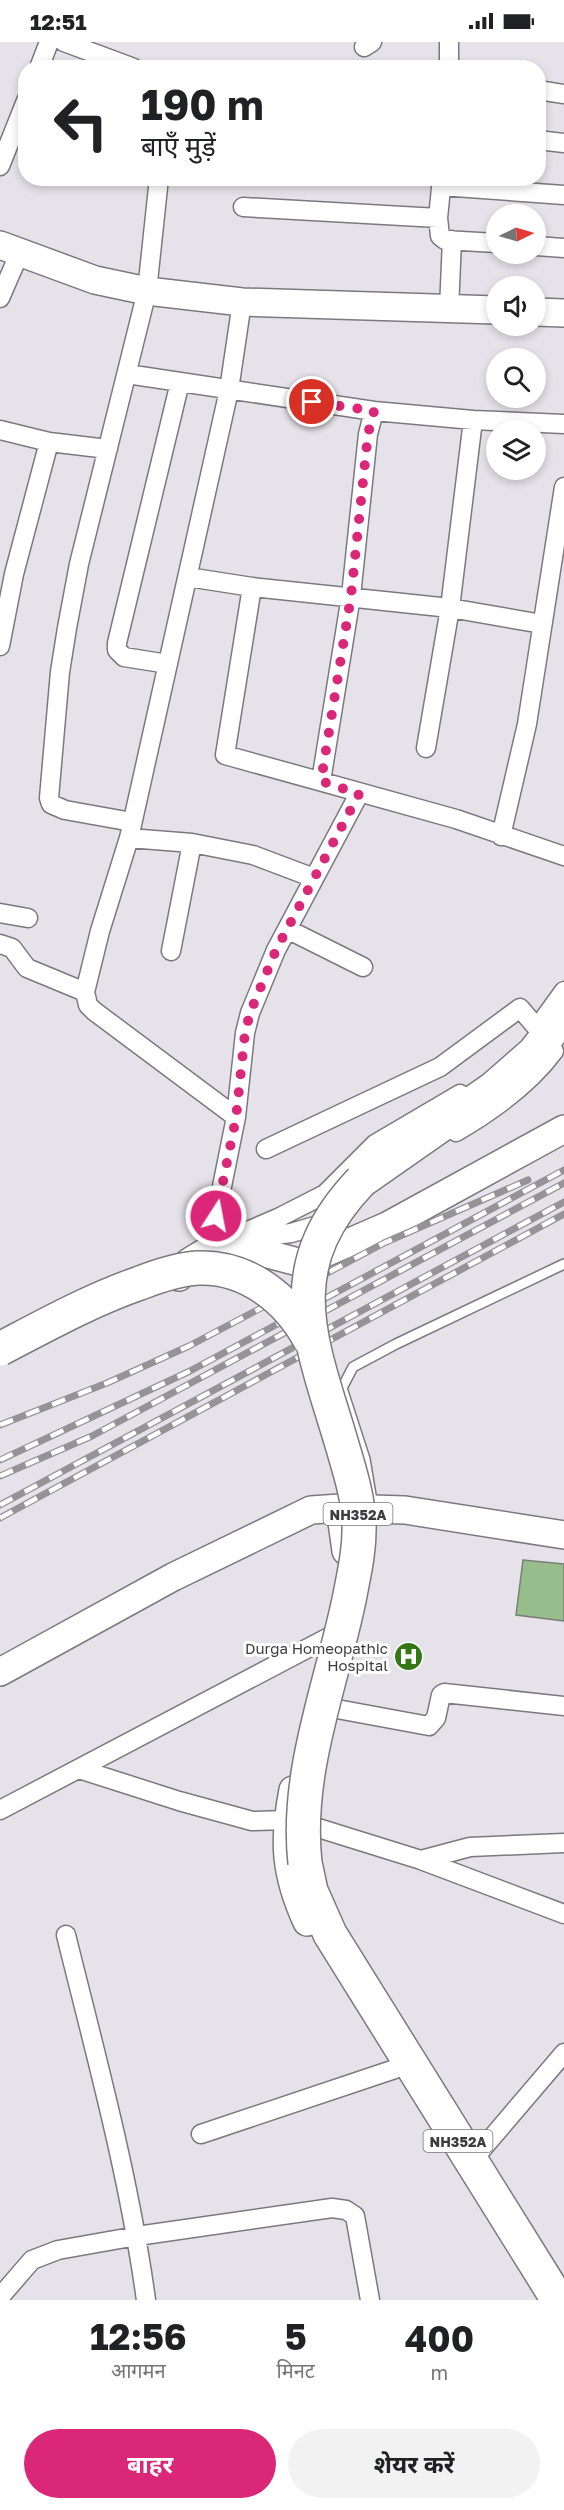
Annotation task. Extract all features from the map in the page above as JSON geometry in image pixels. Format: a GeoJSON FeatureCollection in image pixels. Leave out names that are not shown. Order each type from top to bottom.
{"type":"FeatureCollection","features":[{"type":"Feature","properties":{"kind":"highway","name":"NH352A"},"geometry":{"type":"LineString","coordinates":[[551,1022],[534,1053],[495,1088],[375,1169],[348,1194],[320,1241],[310,1275],[308,1311],[315,1350],[353,1480],[359,1522],[359,1545],[344,1623],[308,1768],[302,1835],[311,1891],[330,1934],[504,2214],[557,2286]]}},
{"type":"Feature","properties":{"kind":"highway"},"geometry":{"type":"LineString","coordinates":[[0,1349],[98,1298],[161,1275],[196,1268],[240,1275],[268,1290],[293,1313],[315,1350]]}},
{"type":"Feature","properties":{"kind":"street"},"geometry":{"type":"LineString","coordinates":[[42,60],[49,42]]}},
{"type":"Feature","properties":{"kind":"street"},"geometry":{"type":"LineString","coordinates":[[64,42],[112,60]]}},
{"type":"Feature","properties":{"kind":"street"},"geometry":{"type":"LineString","coordinates":[[449,42],[449,60]]}},
{"type":"Feature","properties":{"kind":"street"},"geometry":{"type":"LineString","coordinates":[[546,91],[564,94]]}},
{"type":"Feature","properties":{"kind":"street"},"geometry":{"type":"LineString","coordinates":[[0,166],[18,121]]}},
{"type":"Feature","properties":{"kind":"street"},"geometry":{"type":"LineString","coordinates":[[546,141],[564,143]]}},
{"type":"Feature","properties":{"kind":"street"},"geometry":{"type":"LineString","coordinates":[[158,186],[147,291],[79,564],[67,628],[60,672],[49,798],[51,804],[65,810],[131,830],[253,855],[314,878]]}},
{"type":"Feature","properties":{"kind":"street"},"geometry":{"type":"LineString","coordinates":[[441,186],[438,218],[440,236],[452,240],[486,242]]}},
{"type":"Feature","properties":{"kind":"street"},"geometry":{"type":"LineString","coordinates":[[479,186],[564,195]]}},
{"type":"Feature","properties":{"kind":"street"},"geometry":{"type":"LineString","coordinates":[[243,207],[438,218]]}},
{"type":"Feature","properties":{"kind":"street"},"geometry":{"type":"LineString","coordinates":[[449,309],[452,240]]}},
{"type":"Feature","properties":{"kind":"street"},"geometry":{"type":"LineString","coordinates":[[546,247],[564,248]]}},
{"type":"Feature","properties":{"kind":"street"},"geometry":{"type":"LineString","coordinates":[[0,298],[10,249],[95,280],[147,291],[242,302],[486,310]]}},
{"type":"Feature","properties":{"kind":"street"},"geometry":{"type":"LineString","coordinates":[[236,1118],[94,1011],[88,1005],[85,992],[100,932],[131,830],[229,390],[242,302]]}},
{"type":"Feature","properties":{"kind":"street"},"geometry":{"type":"LineString","coordinates":[[546,312],[564,313]]}},
{"type":"Feature","properties":{"kind":"street"},"geometry":{"type":"LineString","coordinates":[[127,374],[374,411],[473,420],[564,424]]}},
{"type":"Feature","properties":{"kind":"street"},"geometry":{"type":"LineString","coordinates":[[168,664],[124,657],[117,650],[180,382]]}},
{"type":"Feature","properties":{"kind":"street"},"geometry":{"type":"LineString","coordinates":[[321,781],[351,596],[368,434],[374,411]]}},
{"type":"Feature","properties":{"kind":"street"},"geometry":{"type":"LineString","coordinates":[[426,748],[450,608],[473,420]]}},
{"type":"Feature","properties":{"kind":"street"},"geometry":{"type":"LineString","coordinates":[[0,430],[48,442],[108,449]]}},
{"type":"Feature","properties":{"kind":"street"},"geometry":{"type":"LineString","coordinates":[[0,646],[14,574],[48,442]]}},
{"type":"Feature","properties":{"kind":"street"},"geometry":{"type":"LineString","coordinates":[[501,836],[527,724],[562,516],[564,487]]}},
{"type":"Feature","properties":{"kind":"street"},"geometry":{"type":"LineString","coordinates":[[188,577],[252,587],[450,608],[543,624]]}},
{"type":"Feature","properties":{"kind":"street"},"geometry":{"type":"LineString","coordinates":[[252,587],[225,755],[321,781],[359,794],[456,819],[564,856]]}},
{"type":"Feature","properties":{"kind":"street"},"geometry":{"type":"LineString","coordinates":[[222,1242],[216,1216],[236,1118],[245,1033],[250,1013],[267,970],[359,794]]}},
{"type":"Feature","properties":{"kind":"street"},"geometry":{"type":"LineString","coordinates":[[171,951],[192,843]]}},
{"type":"Feature","properties":{"kind":"street"},"geometry":{"type":"LineString","coordinates":[[0,913],[28,918]]}},
{"type":"Feature","properties":{"kind":"street"},"geometry":{"type":"LineString","coordinates":[[289,930],[363,967]]}},
{"type":"Feature","properties":{"kind":"street"},"geometry":{"type":"LineString","coordinates":[[0,944],[12,948],[27,968],[85,992]]}},
{"type":"Feature","properties":{"kind":"street"},"geometry":{"type":"LineString","coordinates":[[0,1362],[104,1310],[173,1285],[189,1262],[222,1242],[278,1218],[325,1194],[375,1144],[471,1087],[551,1022],[564,991]]}},
{"type":"Feature","properties":{"kind":"street"},"geometry":{"type":"LineString","coordinates":[[266,1149],[440,1067],[520,1008],[551,1022]]}},
{"type":"Feature","properties":{"kind":"street"},"geometry":{"type":"LineString","coordinates":[[222,1242],[291,1233],[338,1220],[404,1162],[481,1118],[540,1071],[564,1037]]}},
{"type":"Feature","properties":{"kind":"street"},"geometry":{"type":"LineString","coordinates":[[222,1242],[302,1263],[387,1226],[564,1129]]}},
{"type":"Feature","properties":{"kind":"street"},"geometry":{"type":"LineString","coordinates":[[0,1335],[78,1293],[160,1258],[189,1262]]}},
{"type":"Feature","properties":{"kind":"street"},"geometry":{"type":"LineString","coordinates":[[340,1508],[346,1536],[343,1585],[288,1820],[287,1857],[290,1877],[298,1901],[319,1946],[465,2181],[486,2209],[504,2214],[501,2197],[330,1904],[317,1857],[315,1827],[319,1783],[370,1569],[374,1544],[372,1509]]}},
{"type":"Feature","properties":{"kind":"street"},"geometry":{"type":"LineString","coordinates":[[0,1672],[173,1577],[311,1510],[340,1508],[405,1510],[564,1535]]}},
{"type":"Feature","properties":{"kind":"street"},"geometry":{"type":"LineString","coordinates":[[0,1810],[331,1636]]}},
{"type":"Feature","properties":{"kind":"street"},"geometry":{"type":"LineString","coordinates":[[337,1709],[429,1726],[436,1718],[441,1695],[444,1693],[564,1706]]}},
{"type":"Feature","properties":{"kind":"street"},"geometry":{"type":"LineString","coordinates":[[79,1769],[178,1801],[252,1821],[288,1820],[315,1827],[421,1860],[564,1914]]}},
{"type":"Feature","properties":{"kind":"street"},"geometry":{"type":"LineString","coordinates":[[421,1860],[470,1847],[564,1843]]}},
{"type":"Feature","properties":{"kind":"street"},"geometry":{"type":"LineString","coordinates":[[66,1935],[119,2147],[137,2236],[146,2300]]}},
{"type":"Feature","properties":{"kind":"street"},"geometry":{"type":"LineString","coordinates":[[477,2155],[564,2053]]}},
{"type":"Feature","properties":{"kind":"street"},"geometry":{"type":"LineString","coordinates":[[201,2134],[395,2068]]}},
{"type":"Feature","properties":{"kind":"street"},"geometry":{"type":"LineString","coordinates":[[0,2296],[21,2270],[38,2258],[58,2250],[137,2236],[332,2208],[346,2210],[355,2216],[370,2300]]}},
{"type":"Feature","properties":{"kind":"lane"},"geometry":{"type":"LineString","coordinates":[[372,1509],[365,1459],[342,1388],[353,1367],[396,1344],[564,1264]]}},
{"type":"Feature","properties":{"kind":"building"},"geometry":{"type":"Polygon","coordinates":[[[523,1560],[564,1564],[564,1621],[516,1615],[523,1560]]]}},
{"type":"Feature","properties":{"kind":"railway"},"geometry":{"type":"LineString","coordinates":[[0,1460],[190,1371],[564,1170]]}},
{"type":"Feature","properties":{"kind":"railway"},"geometry":{"type":"LineString","coordinates":[[0,1425],[107,1383],[189,1346],[384,1243],[528,1180]]}},
{"type":"Feature","properties":{"kind":"railway"},"geometry":{"type":"LineString","coordinates":[[0,1476],[92,1436],[564,1183]]}},
{"type":"Feature","properties":{"kind":"railway"},"geometry":{"type":"LineString","coordinates":[[0,1505],[564,1202]]}},
{"type":"Feature","properties":{"kind":"railway"},"geometry":{"type":"LineString","coordinates":[[0,1518],[564,1214]]}},
{"type":"Feature","properties":{"kind":"place","name":"Durga Homeopathic Hospital"},"geometry":{"type":"Point","coordinates":[409,1657]}},
{"type":"Feature","properties":{"kind":"route"},"geometry":{"type":"LineString","coordinates":[[216,1216],[236,1118],[245,1033],[250,1013],[276,950],[289,930],[359,794],[321,781],[351,596],[368,434],[374,411],[312,402]]}}]}
